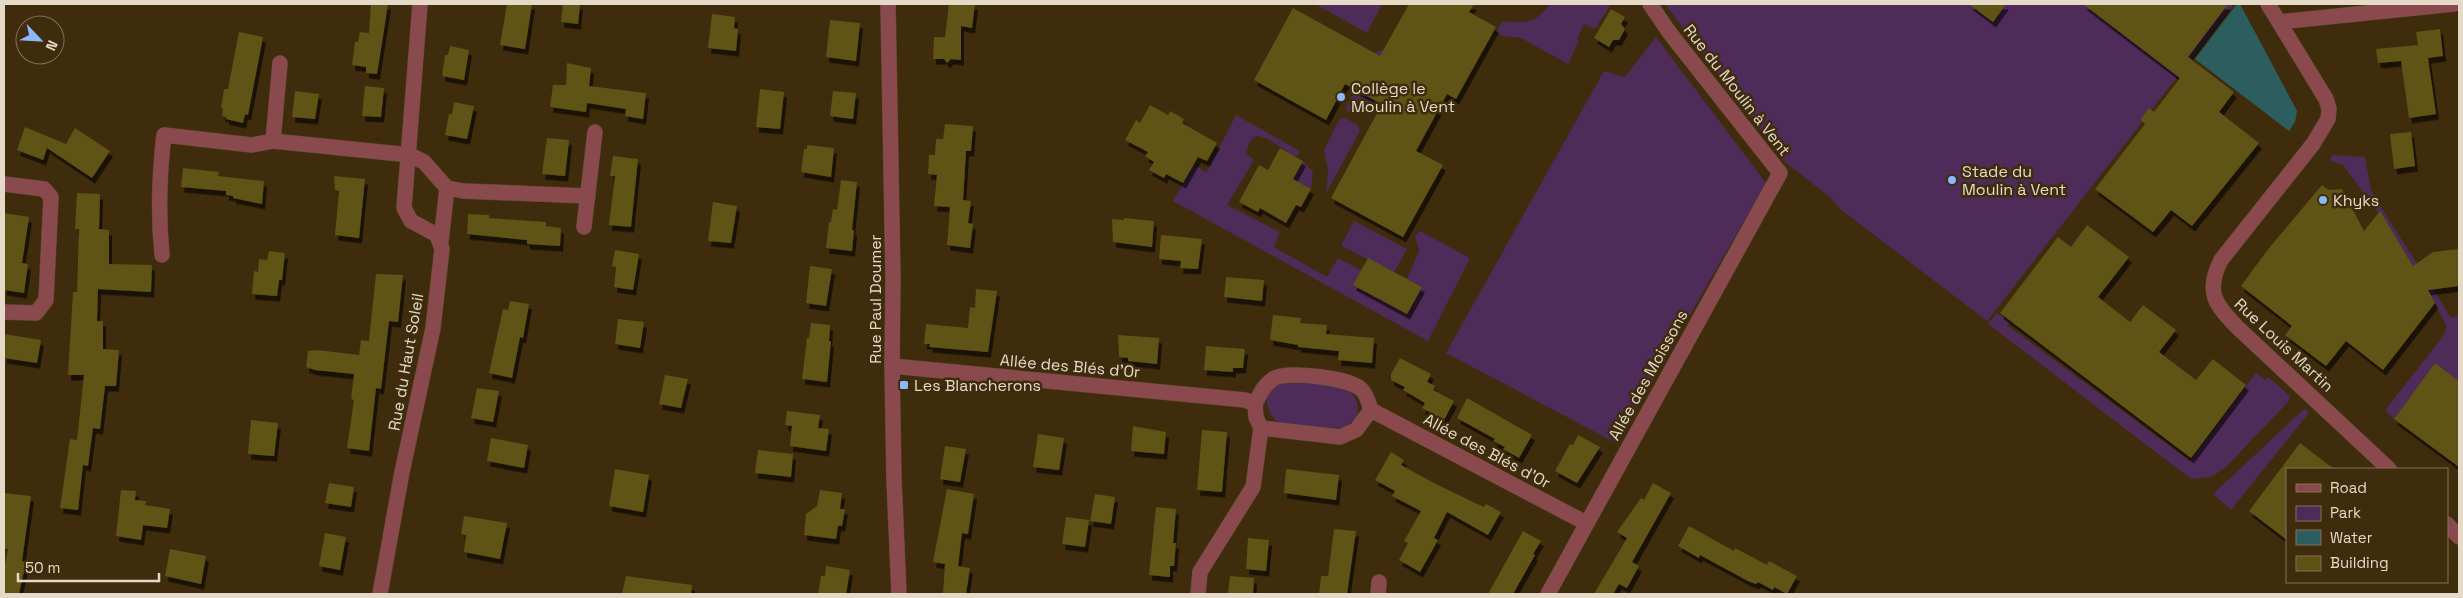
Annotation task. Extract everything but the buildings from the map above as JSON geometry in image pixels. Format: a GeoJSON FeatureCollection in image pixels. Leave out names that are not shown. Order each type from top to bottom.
{"type":"FeatureCollection","features":[{"type":"Feature","properties":{"kind":"street"},"geometry":{"type":"LineString","coordinates":[[420,4],[410,116],[410,155],[404,208],[412,221],[437,234],[441,241]]}},
{"type":"Feature","properties":{"kind":"street","name":"Rue Paul Doumer"},"geometry":{"type":"LineString","coordinates":[[888,4],[893,278],[892,366],[899,594]]}},
{"type":"Feature","properties":{"kind":"street","name":"Rue du Moulin à Vent"},"geometry":{"type":"LineString","coordinates":[[1650,4],[1669,32],[1780,173]]}},
{"type":"Feature","properties":{"kind":"street"},"geometry":{"type":"LineString","coordinates":[[2268,4],[2279,22],[2454,4]]}},
{"type":"Feature","properties":{"kind":"street","name":"Rue Louis Martin"},"geometry":{"type":"LineString","coordinates":[[2279,22],[2326,99],[2329,109],[2328,119],[2313,144],[2221,260],[2213,282],[2213,295],[2219,307],[2237,327],[2388,468]]}},
{"type":"Feature","properties":{"kind":"street"},"geometry":{"type":"LineString","coordinates":[[273,141],[280,62]]}},
{"type":"Feature","properties":{"kind":"street"},"geometry":{"type":"LineString","coordinates":[[584,227],[595,132]]}},
{"type":"Feature","properties":{"kind":"street"},"geometry":{"type":"LineString","coordinates":[[162,255],[158,177],[164,135],[252,145],[273,141],[410,155],[424,162],[446,188],[463,191],[588,196]]}},
{"type":"Feature","properties":{"kind":"street","name":"Allée des Moissons"},"geometry":{"type":"LineString","coordinates":[[1548,594],[1780,173]]}},
{"type":"Feature","properties":{"kind":"street"},"geometry":{"type":"LineString","coordinates":[[4,184],[44,189],[51,197],[46,300],[36,313],[4,312]]}},
{"type":"Feature","properties":{"kind":"street"},"geometry":{"type":"LineString","coordinates":[[441,241],[446,188]]}},
{"type":"Feature","properties":{"kind":"street","name":"Rue du Haut Soleil"},"geometry":{"type":"LineString","coordinates":[[380,594],[402,472],[433,328],[442,248],[441,241]]}},
{"type":"Feature","properties":{"kind":"street","name":"Allée des Blés d'Or"},"geometry":{"type":"LineString","coordinates":[[892,366],[1250,402]]}},
{"type":"Feature","properties":{"kind":"street"},"geometry":{"type":"LineString","coordinates":[[1198,594],[1200,572],[1253,487],[1261,428],[1250,402],[1262,389],[1274,378],[1294,374],[1350,382],[1362,389],[1371,410],[1356,430],[1340,437],[1261,428]]}},
{"type":"Feature","properties":{"kind":"street","name":"Allée des Blés d'Or"},"geometry":{"type":"LineString","coordinates":[[1371,410],[1586,524]]}},
{"type":"Feature","properties":{"kind":"street"},"geometry":{"type":"LineString","coordinates":[[2448,525],[2459,537]]}},
{"type":"Feature","properties":{"kind":"green space"},"geometry":{"type":"Polygon","coordinates":[[[1315,4],[1382,4],[1367,33],[1315,4]]]}},
{"type":"Feature","properties":{"kind":"green space"},"geometry":{"type":"Polygon","coordinates":[[[1550,4],[1611,4],[1595,29],[1584,24],[1577,39],[1579,41],[1568,64],[1521,38],[1503,36],[1496,32],[1503,21],[1530,21],[1540,15],[1550,4]]]}},
{"type":"Feature","properties":{"kind":"green space","name":"Stade du Moulin à Vent"},"geometry":{"type":"Polygon","coordinates":[[[1665,4],[2234,4],[1987,321],[1840,209],[1831,198],[1784,161],[1665,4]]]}},
{"type":"Feature","properties":{"kind":"green space"},"geometry":{"type":"Polygon","coordinates":[[[1656,37],[1766,183],[1616,443],[1446,353],[1604,71],[1625,77],[1656,37]]]}},
{"type":"Feature","properties":{"kind":"green space"},"geometry":{"type":"Polygon","coordinates":[[[1381,50],[1399,61],[1365,94],[1379,102],[1354,114],[1347,111],[1346,107],[1374,54],[1381,50]]]}},
{"type":"Feature","properties":{"kind":"green space"},"geometry":{"type":"Polygon","coordinates":[[[1236,115],[1300,151],[1296,157],[1266,138],[1256,136],[1250,141],[1246,154],[1254,160],[1227,205],[1280,232],[1274,247],[1327,277],[1338,258],[1361,270],[1422,287],[1407,279],[1419,251],[1415,236],[1420,231],[1470,258],[1428,341],[1173,201],[1194,164],[1206,173],[1236,115]]]}},
{"type":"Feature","properties":{"kind":"green space"},"geometry":{"type":"Polygon","coordinates":[[[1345,118],[1358,125],[1360,131],[1326,193],[1328,172],[1324,150],[1339,120],[1345,118]]]}},
{"type":"Feature","properties":{"kind":"green space"},"geometry":{"type":"Polygon","coordinates":[[[2332,155],[2365,157],[2371,191],[2451,318],[2459,315],[2459,381],[2435,363],[2394,419],[2385,410],[2441,339],[2447,327],[2399,243],[2342,164],[2330,161],[2332,155]]]}},
{"type":"Feature","properties":{"kind":"green space"},"geometry":{"type":"Polygon","coordinates":[[[1303,161],[1313,172],[1311,189],[1293,179],[1303,161]]]}},
{"type":"Feature","properties":{"kind":"green space"},"geometry":{"type":"Polygon","coordinates":[[[1354,221],[1407,249],[1394,272],[1341,246],[1354,221]]]}},
{"type":"Feature","properties":{"kind":"green space"},"geometry":{"type":"Polygon","coordinates":[[[1997,313],[2010,322],[2007,325],[2190,461],[2256,373],[2265,380],[2268,377],[2290,396],[2288,402],[2225,468],[2211,477],[2191,479],[1988,324],[1997,313]]]}},
{"type":"Feature","properties":{"kind":"green space"},"geometry":{"type":"Polygon","coordinates":[[[1288,381],[1344,387],[1352,393],[1356,400],[1358,408],[1357,417],[1344,428],[1326,429],[1279,423],[1271,415],[1267,404],[1268,393],[1277,384],[1288,381]]]}},
{"type":"Feature","properties":{"kind":"green space"},"geometry":{"type":"Polygon","coordinates":[[[2305,408],[2309,413],[2231,510],[2213,494],[2305,408]]]}},
{"type":"Feature","properties":{"kind":"water"},"geometry":{"type":"Polygon","coordinates":[[[2237,4],[2240,4],[2297,111],[2295,122],[2289,131],[2195,59],[2237,4]]]}},
{"type":"Feature","properties":{"kind":"place","name":"Collège le Moulin à Vent"},"geometry":{"type":"Point","coordinates":[1341,97]}},
{"type":"Feature","properties":{"kind":"place","name":"Stade du Moulin à Vent"},"geometry":{"type":"Point","coordinates":[1952,180]}},
{"type":"Feature","properties":{"kind":"place","name":"Khyks"},"geometry":{"type":"Point","coordinates":[2323,200]}},
{"type":"Feature","properties":{"kind":"place","name":"Les Blancherons"},"geometry":{"type":"Point","coordinates":[904,385]}}]}
